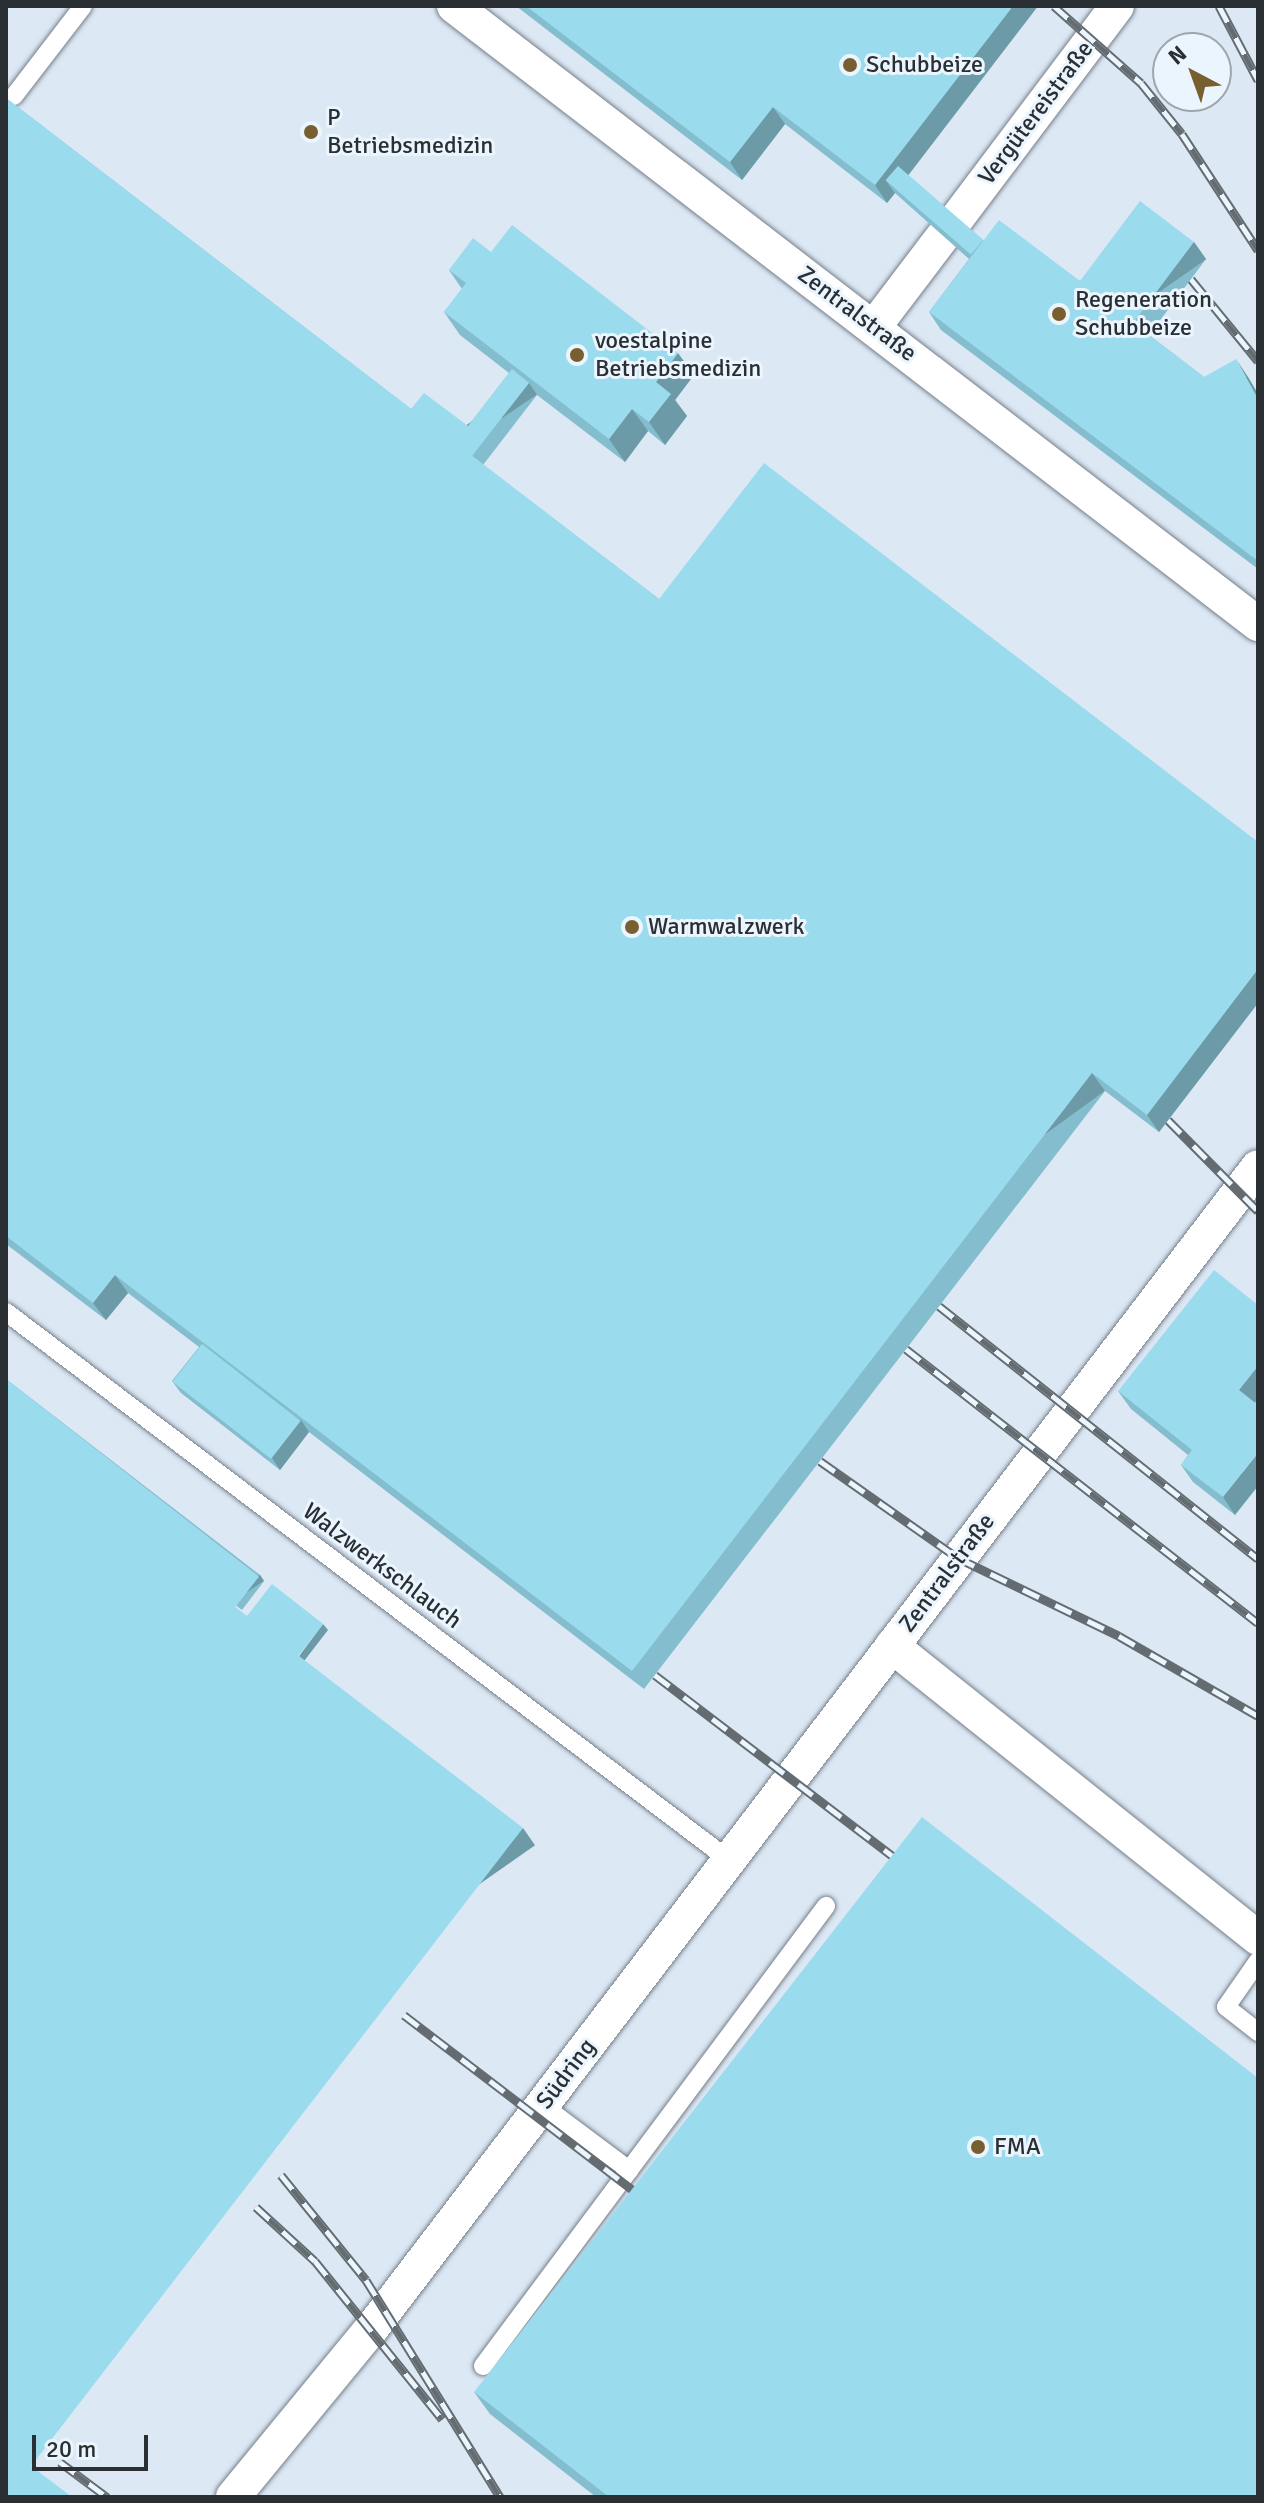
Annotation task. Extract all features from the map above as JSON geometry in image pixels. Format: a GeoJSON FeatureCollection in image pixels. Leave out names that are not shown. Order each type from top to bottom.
{"type":"FeatureCollection","features":[{"type":"Feature","properties":{"kind":"street","name":"Zentralstraße"},"geometry":{"type":"LineString","coordinates":[[454,6],[1258,624]]}},
{"type":"Feature","properties":{"kind":"street","name":"Vergütereistraße"},"geometry":{"type":"LineString","coordinates":[[874,327],[1117,6]]}},
{"type":"Feature","properties":{"kind":"street","name":"Zentralstraße"},"geometry":{"type":"LineString","coordinates":[[1258,1167],[892,1646],[1258,1938]]}},
{"type":"Feature","properties":{"kind":"street","name":"Südring"},"geometry":{"type":"LineString","coordinates":[[248,2492],[892,1646]]}},
{"type":"Feature","properties":{"kind":"lane"},"geometry":{"type":"LineString","coordinates":[[14,96],[83,6]]}},
{"type":"Feature","properties":{"kind":"lane","name":"Walzwerkschlauch"},"geometry":{"type":"LineString","coordinates":[[6,1312],[729,1860]]}},
{"type":"Feature","properties":{"kind":"lane"},"geometry":{"type":"LineString","coordinates":[[483,2366],[826,1906]]}},
{"type":"Feature","properties":{"kind":"lane"},"geometry":{"type":"LineString","coordinates":[[1258,1961],[1226,2007],[1258,2032]]}},
{"type":"Feature","properties":{"kind":"lane"},"geometry":{"type":"LineString","coordinates":[[542,2105],[629,2170]]}},
{"type":"Feature","properties":{"kind":"building","name":"Schubbeize"},"geometry":{"type":"Polygon","coordinates":[[[526,6],[1013,6],[875,185],[773,107],[730,162],[526,6]]]}},
{"type":"Feature","properties":{"kind":"building","name":"Warmwalzwerk"},"geometry":{"type":"Polygon","coordinates":[[[6,98],[659,599],[764,463],[1258,842],[1258,969],[1147,1115],[1092,1073],[632,1671],[115,1275],[93,1303],[6,1236],[6,98]]]}},
{"type":"Feature","properties":{"kind":"building"},"geometry":{"type":"Polygon","coordinates":[[[898,166],[983,240],[971,254],[886,180],[898,166]]]}},
{"type":"Feature","properties":{"kind":"building"},"geometry":{"type":"Polygon","coordinates":[[[1140,201],[1194,242],[1133,323],[1204,377],[1236,359],[1258,399],[1258,561],[929,312],[999,220],[1080,281],[1140,201]]]}},
{"type":"Feature","properties":{"kind":"building","name":"voestalpine Betriebsmedizin"},"geometry":{"type":"Polygon","coordinates":[[[512,225],[678,353],[656,382],[671,394],[649,422],[632,409],[609,439],[444,312],[466,283],[449,270],[473,238],[491,252],[512,225]]]}},
{"type":"Feature","properties":{"kind":"building"},"geometry":{"type":"Polygon","coordinates":[[[512,369],[529,383],[472,456],[411,409],[424,393],[468,426],[512,369]]]}},
{"type":"Feature","properties":{"kind":"building"},"geometry":{"type":"Polygon","coordinates":[[[1214,1270],[1258,1305],[1258,1366],[1239,1390],[1258,1405],[1258,1453],[1223,1497],[1181,1465],[1192,1450],[1118,1391],[1214,1270]]]}},
{"type":"Feature","properties":{"kind":"building"},"geometry":{"type":"Polygon","coordinates":[[[202,1344],[301,1421],[271,1459],[172,1382],[202,1344]]]}},
{"type":"Feature","properties":{"kind":"building"},"geometry":{"type":"Polygon","coordinates":[[[6,1379],[259,1577],[230,1614],[6,1439],[6,1379]]]}},
{"type":"Feature","properties":{"kind":"building"},"geometry":{"type":"Polygon","coordinates":[[[6,1431],[523,1828],[31,2466],[72,2497],[6,2497],[6,1431]]]}},
{"type":"Feature","properties":{"kind":"building"},"geometry":{"type":"Polygon","coordinates":[[[272,1584],[323,1624],[298,1656],[247,1616],[272,1584]]]}},
{"type":"Feature","properties":{"kind":"building","name":"FMA"},"geometry":{"type":"Polygon","coordinates":[[[922,1817],[1258,2078],[1258,2497],[609,2497],[474,2392],[922,1817]]]}},
{"type":"Feature","properties":{"kind":"railway"},"geometry":{"type":"LineString","coordinates":[[1054,6],[1141,83],[1182,134],[1258,250]]}},
{"type":"Feature","properties":{"kind":"railway"},"geometry":{"type":"LineString","coordinates":[[1219,6],[1258,80]]}},
{"type":"Feature","properties":{"kind":"railway"},"geometry":{"type":"LineString","coordinates":[[1191,279],[1258,361]]}},
{"type":"Feature","properties":{"kind":"railway"},"geometry":{"type":"LineString","coordinates":[[1168,1120],[1258,1211]]}},
{"type":"Feature","properties":{"kind":"railway"},"geometry":{"type":"LineString","coordinates":[[939,1306],[1258,1559]]}},
{"type":"Feature","properties":{"kind":"railway"},"geometry":{"type":"LineString","coordinates":[[906,1349],[1258,1623]]}},
{"type":"Feature","properties":{"kind":"railway"},"geometry":{"type":"LineString","coordinates":[[820,1461],[958,1558],[1119,1636],[1258,1716]]}},
{"type":"Feature","properties":{"kind":"railway"},"geometry":{"type":"LineString","coordinates":[[655,1675],[910,1869]]}},
{"type":"Feature","properties":{"kind":"railway"},"geometry":{"type":"LineString","coordinates":[[404,2015],[650,2203]]}},
{"type":"Feature","properties":{"kind":"railway"},"geometry":{"type":"LineString","coordinates":[[281,2175],[366,2280],[500,2497]]}},
{"type":"Feature","properties":{"kind":"railway"},"geometry":{"type":"LineString","coordinates":[[256,2207],[315,2261],[442,2419]]}},
{"type":"Feature","properties":{"kind":"railway"},"geometry":{"type":"LineString","coordinates":[[60,2462],[107,2497]]}},
{"type":"Feature","properties":{"kind":"place","name":"Schubbeize"},"geometry":{"type":"Point","coordinates":[850,65]}},
{"type":"Feature","properties":{"kind":"place","name":"P Betriebsmedizin"},"geometry":{"type":"Point","coordinates":[311,132]}},
{"type":"Feature","properties":{"kind":"place","name":"Regeneration Schubbeize"},"geometry":{"type":"Point","coordinates":[1059,314]}},
{"type":"Feature","properties":{"kind":"place","name":"voestalpine Betriebsmedizin"},"geometry":{"type":"Point","coordinates":[577,355]}},
{"type":"Feature","properties":{"kind":"place","name":"Warmwalzwerk"},"geometry":{"type":"Point","coordinates":[632,927]}},
{"type":"Feature","properties":{"kind":"place","name":"FMA"},"geometry":{"type":"Point","coordinates":[978,2147]}}]}
